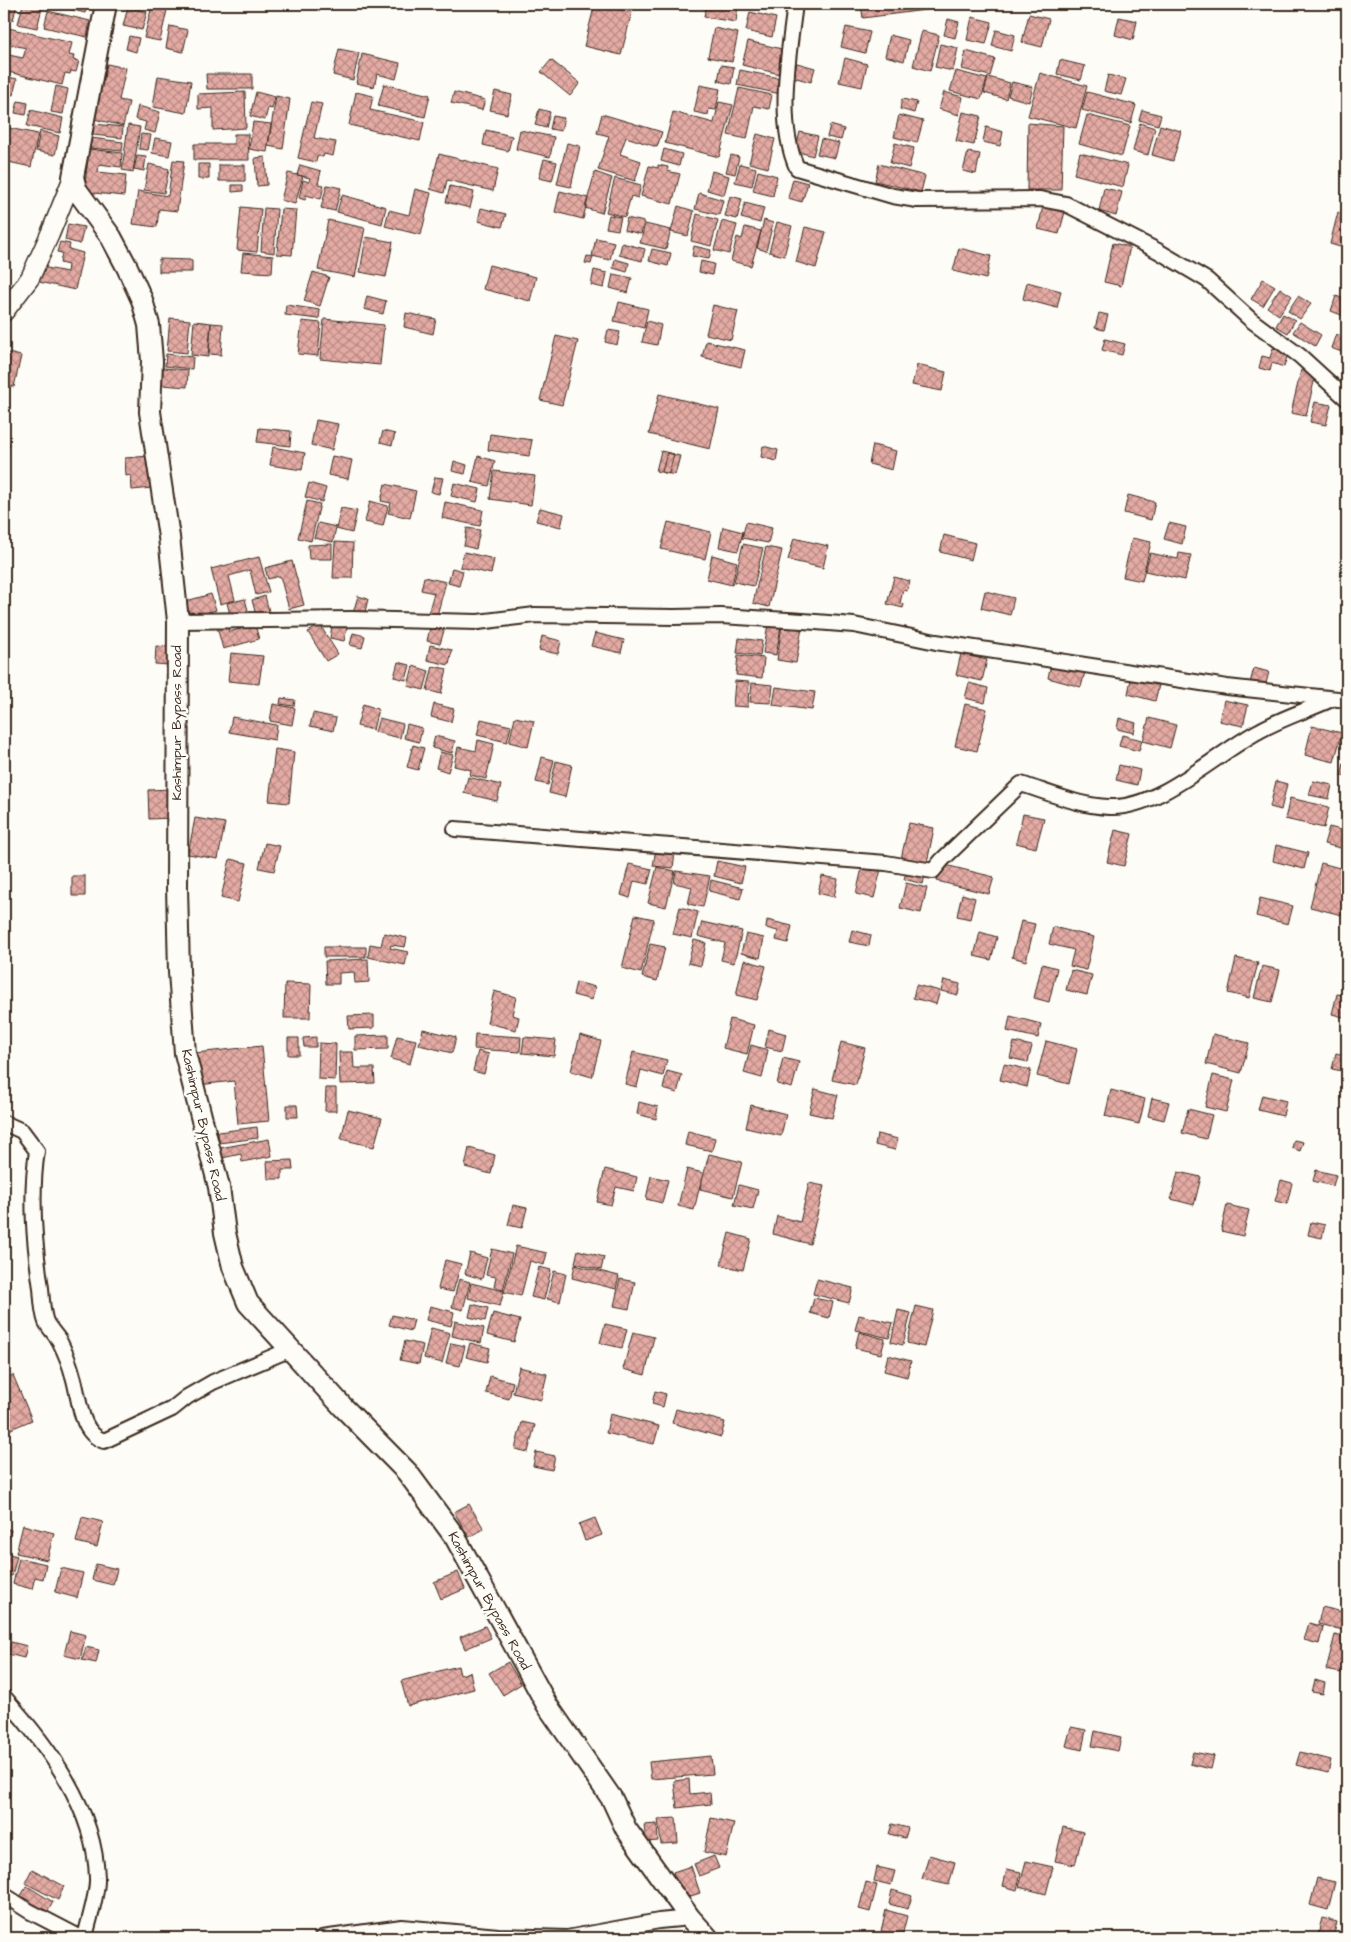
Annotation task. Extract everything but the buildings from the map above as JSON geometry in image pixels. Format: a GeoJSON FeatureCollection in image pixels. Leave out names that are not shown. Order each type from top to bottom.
{"type":"FeatureCollection","features":[{"type":"Feature","properties":{"kind":"main road"},"geometry":{"type":"LineString","coordinates":[[73,177],[106,4]]}},
{"type":"Feature","properties":{"kind":"main road","name":"Kashimpur Bypass Road"},"geometry":{"type":"LineString","coordinates":[[73,177],[76,189],[111,237],[127,267],[142,300],[147,319],[152,361],[150,412],[169,537],[178,621],[177,887],[179,972],[185,1053],[220,1187],[225,1233],[233,1267],[248,1303],[343,1407],[407,1472],[456,1537],[547,1705],[612,1799],[626,1829],[690,1918],[708,1938]]}},
{"type":"Feature","properties":{"kind":"street"},"geometry":{"type":"LineString","coordinates":[[795,4],[785,79],[787,131],[792,158],[797,168],[893,196],[917,200],[1031,199],[1066,204],[1158,251],[1207,280],[1251,320],[1300,356],[1347,398]]}},
{"type":"Feature","properties":{"kind":"street"},"geometry":{"type":"LineString","coordinates":[[4,312],[30,278],[73,177]]}},
{"type":"Feature","properties":{"kind":"street"},"geometry":{"type":"LineString","coordinates":[[178,621],[351,619],[478,622],[535,615],[721,616],[804,621],[854,625],[936,642],[1227,687],[1340,700]]}},
{"type":"Feature","properties":{"kind":"street"},"geometry":{"type":"LineString","coordinates":[[455,829],[886,863],[933,872],[942,860],[1021,784],[1075,802],[1110,808],[1130,805],[1162,794],[1259,730],[1340,700]]}},
{"type":"Feature","properties":{"kind":"street"},"geometry":{"type":"LineString","coordinates":[[4,1123],[22,1130],[37,1150],[33,1175],[33,1217],[46,1321],[67,1358],[74,1378],[79,1406],[95,1438],[104,1441],[172,1409],[187,1397],[213,1382],[291,1349]]}},
{"type":"Feature","properties":{"kind":"street"},"geometry":{"type":"LineString","coordinates":[[4,1697],[57,1764],[79,1803],[95,1859],[97,1880],[85,1938]]}},
{"type":"Feature","properties":{"kind":"street"},"geometry":{"type":"LineString","coordinates":[[4,1895],[36,1915],[81,1938]]}},
{"type":"Feature","properties":{"kind":"street"},"geometry":{"type":"LineString","coordinates":[[322,1938],[402,1927],[498,1936],[567,1938],[659,1921],[690,1918]]}}]}
